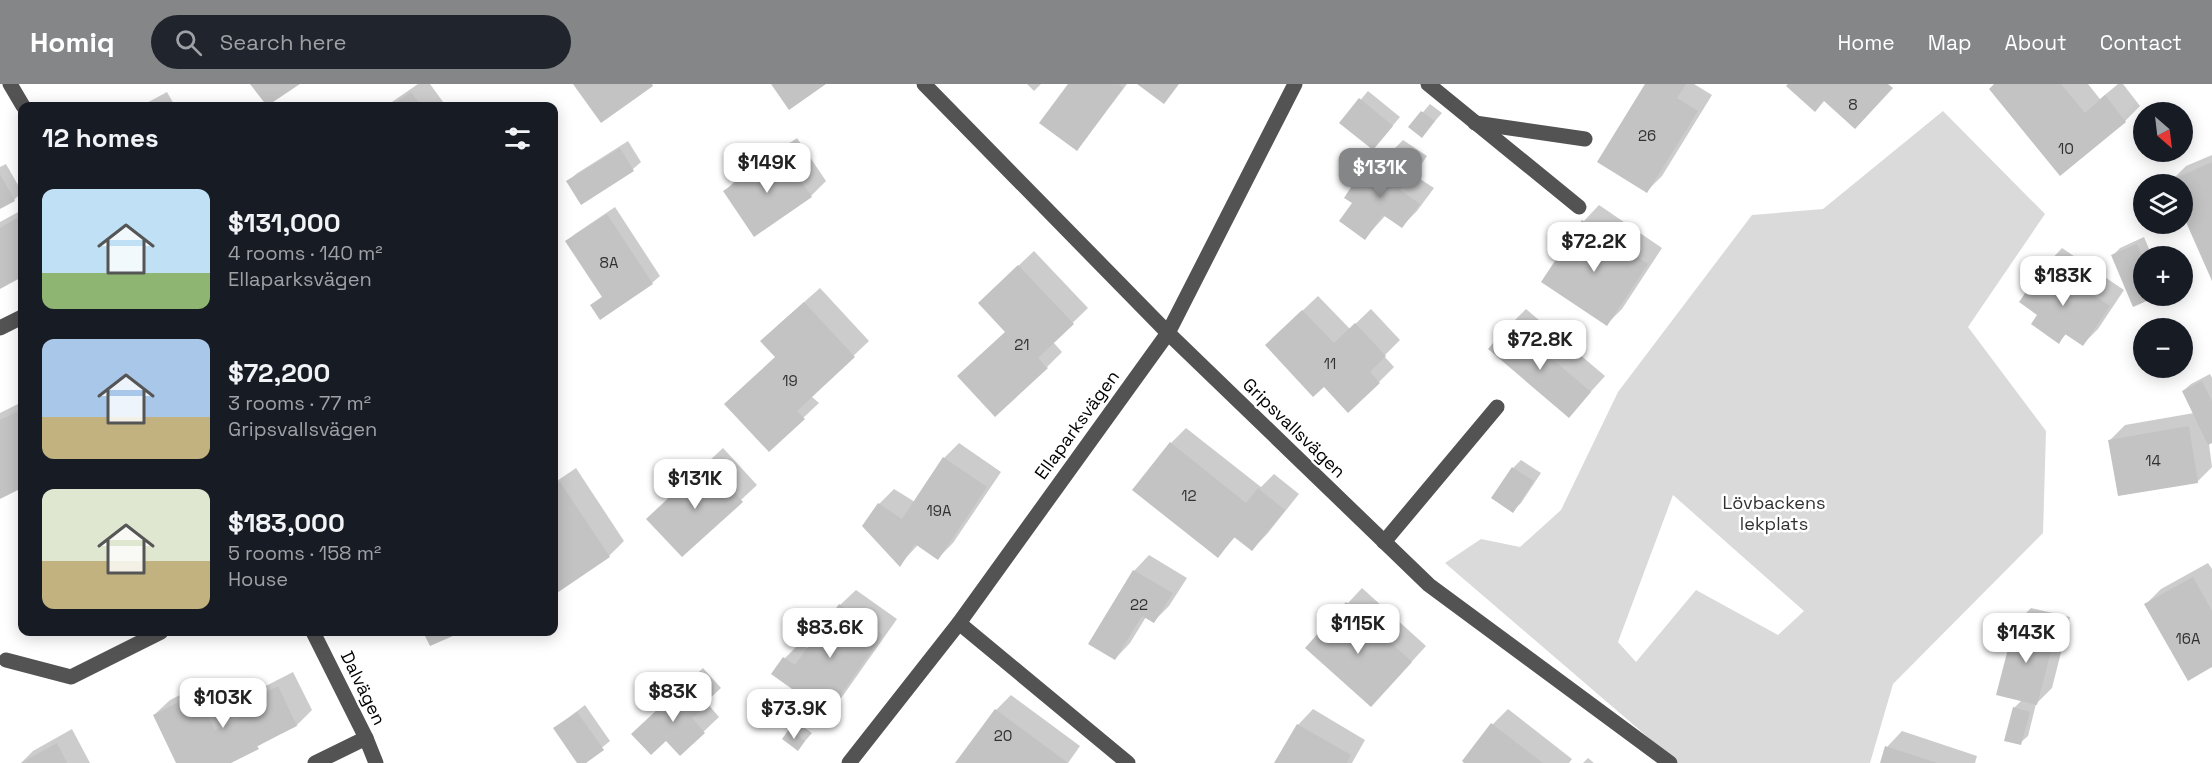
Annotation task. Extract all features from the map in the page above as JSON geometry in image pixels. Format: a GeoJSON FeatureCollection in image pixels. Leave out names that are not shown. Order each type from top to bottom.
{"type":"FeatureCollection","features":[{"type":"Feature","properties":{"kind":"street"},"geometry":{"type":"LineString","coordinates":[[10,84],[21,102]]}},
{"type":"Feature","properties":{"kind":"street","name":"Gripsvallsvägen"},"geometry":{"type":"LineString","coordinates":[[924,84],[1168,333],[1429,585],[1662,761]]}},
{"type":"Feature","properties":{"kind":"street","name":"Ellaparksvägen"},"geometry":{"type":"LineString","coordinates":[[849,763],[959,623],[1168,333],[1295,84]]}},
{"type":"Feature","properties":{"kind":"street"},"geometry":{"type":"LineString","coordinates":[[1428,84],[1579,207]]}},
{"type":"Feature","properties":{"kind":"street"},"geometry":{"type":"LineString","coordinates":[[1475,123],[1585,139]]}},
{"type":"Feature","properties":{"kind":"street"},"geometry":{"type":"LineString","coordinates":[[0,328],[18,319]]}},
{"type":"Feature","properties":{"kind":"street"},"geometry":{"type":"LineString","coordinates":[[1384,542],[1497,407]]}},
{"type":"Feature","properties":{"kind":"street"},"geometry":{"type":"LineString","coordinates":[[959,623],[1128,763]]}},
{"type":"Feature","properties":{"kind":"street"},"geometry":{"type":"LineString","coordinates":[[6,660],[71,677],[153,636]]}},
{"type":"Feature","properties":{"kind":"street","name":"Dalvägen"},"geometry":{"type":"LineString","coordinates":[[315,636],[366,738],[376,763]]}},
{"type":"Feature","properties":{"kind":"street"},"geometry":{"type":"LineString","coordinates":[[315,763],[366,738]]}},
{"type":"Feature","properties":{"kind":"green space","name":"Lövbackens lekplats"},"geometry":{"type":"Polygon","coordinates":[[[1943,111],[2045,214],[1968,327],[2046,431],[2043,533],[1893,684],[1870,763],[1678,763],[1445,563],[1481,539],[1520,547],[1561,510],[1618,392],[1752,215],[1823,209],[1943,111]],[[1673,495],[1618,642],[1636,662],[1696,590],[1778,635],[1804,611],[1673,495]]]}},
{"type":"Feature","properties":{"kind":"building"},"geometry":{"type":"Polygon","coordinates":[[[250,84],[300,84],[273,102],[264,102],[250,84]]]}},
{"type":"Feature","properties":{"kind":"building"},"geometry":{"type":"Polygon","coordinates":[[[573,84],[652,84],[653,86],[601,123],[573,84]]]}},
{"type":"Feature","properties":{"kind":"building"},"geometry":{"type":"Polygon","coordinates":[[[771,84],[826,84],[789,110],[771,84]]]}},
{"type":"Feature","properties":{"kind":"building"},"geometry":{"type":"Polygon","coordinates":[[[1068,84],[1119,84],[1123,88],[1077,151],[1039,123],[1068,84]]]}},
{"type":"Feature","properties":{"kind":"building"},"geometry":{"type":"Polygon","coordinates":[[[1137,84],[1179,84],[1164,104],[1137,84]]]}},
{"type":"Feature","properties":{"kind":"building"},"geometry":{"type":"Polygon","coordinates":[[[1645,84],[1686,84],[1677,98],[1698,111],[1647,193],[1597,162],[1645,84]]]}},
{"type":"Feature","properties":{"kind":"building"},"geometry":{"type":"Polygon","coordinates":[[[1788,84],[1888,84],[1893,88],[1855,129],[1824,101],[1815,112],[1786,86],[1788,84]]]}},
{"type":"Feature","properties":{"kind":"building"},"geometry":{"type":"Polygon","coordinates":[[[1994,84],[2061,84],[2085,113],[2105,95],[2126,122],[2060,176],[1989,89],[1994,84]]]}},
{"type":"Feature","properties":{"kind":"building"},"geometry":{"type":"Polygon","coordinates":[[[411,92],[418,102],[396,102],[411,92]]]}},
{"type":"Feature","properties":{"kind":"building"},"geometry":{"type":"Polygon","coordinates":[[[1359,98],[1393,126],[1373,150],[1339,123],[1359,98]]]}},
{"type":"Feature","properties":{"kind":"building"},"geometry":{"type":"Polygon","coordinates":[[[1421,111],[1435,121],[1422,138],[1408,127],[1421,111]]]}},
{"type":"Feature","properties":{"kind":"building"},"geometry":{"type":"Polygon","coordinates":[[[620,148],[634,171],[581,205],[566,181],[620,148]]]}},
{"type":"Feature","properties":{"kind":"building"},"geometry":{"type":"Polygon","coordinates":[[[781,152],[812,197],[754,237],[723,191],[781,152]]]}},
{"type":"Feature","properties":{"kind":"building"},"geometry":{"type":"Polygon","coordinates":[[[1387,154],[1413,172],[1400,190],[1420,204],[1402,228],[1383,215],[1365,240],[1339,221],[1352,203],[1344,198],[1355,181],[1363,186],[1387,154]]]}},
{"type":"Feature","properties":{"kind":"building"},"geometry":{"type":"Polygon","coordinates":[[[2212,162],[2212,281],[2191,234],[2193,174],[2185,174],[2212,162]]]}},
{"type":"Feature","properties":{"kind":"building"},"geometry":{"type":"Polygon","coordinates":[[[0,174],[15,201],[0,209],[0,174]]]}},
{"type":"Feature","properties":{"kind":"building"},"geometry":{"type":"Polygon","coordinates":[[[607,214],[653,284],[600,320],[590,305],[602,297],[565,241],[607,214]]]}},
{"type":"Feature","properties":{"kind":"building"},"geometry":{"type":"Polygon","coordinates":[[[18,217],[18,279],[0,289],[0,228],[18,217]]]}},
{"type":"Feature","properties":{"kind":"building"},"geometry":{"type":"Polygon","coordinates":[[[1582,220],[1648,264],[1607,326],[1541,282],[1582,220]]]}},
{"type":"Feature","properties":{"kind":"building"},"geometry":{"type":"Polygon","coordinates":[[[2137,244],[2138,246],[2133,246],[2133,306],[2135,306],[2133,307],[2111,255],[2137,244]]]}},
{"type":"Feature","properties":{"kind":"building"},"geometry":{"type":"Polygon","coordinates":[[[2046,263],[2110,306],[2083,346],[2065,334],[2059,344],[2031,324],[2037,315],[2019,302],[2046,263]]]}},
{"type":"Feature","properties":{"kind":"building"},"geometry":{"type":"Polygon","coordinates":[[[1018,265],[1074,324],[1038,358],[1048,368],[995,417],[957,376],[1005,332],[978,303],[1018,265]]]}},
{"type":"Feature","properties":{"kind":"building"},"geometry":{"type":"Polygon","coordinates":[[[804,302],[855,357],[797,411],[805,419],[769,452],[724,404],[775,357],[760,341],[804,302]]]}},
{"type":"Feature","properties":{"kind":"building"},"geometry":{"type":"Polygon","coordinates":[[[1302,310],[1334,343],[1355,323],[1386,356],[1370,372],[1380,383],[1348,413],[1324,387],[1313,397],[1265,345],[1302,310]]]}},
{"type":"Feature","properties":{"kind":"building"},"geometry":{"type":"Polygon","coordinates":[[[1510,323],[1591,392],[1569,418],[1488,349],[1510,323]]]}},
{"type":"Feature","properties":{"kind":"building"},"geometry":{"type":"Polygon","coordinates":[[[2202,381],[2212,401],[2212,443],[2208,445],[2182,391],[2202,381]]]}},
{"type":"Feature","properties":{"kind":"building"},"geometry":{"type":"Polygon","coordinates":[[[18,411],[18,490],[0,499],[0,420],[18,411]]]}},
{"type":"Feature","properties":{"kind":"building"},"geometry":{"type":"Polygon","coordinates":[[[2189,426],[2198,483],[2118,496],[2108,440],[2189,426]]]}},
{"type":"Feature","properties":{"kind":"building"},"geometry":{"type":"Polygon","coordinates":[[[1170,442],[1246,503],[1258,488],[1285,510],[1252,551],[1234,537],[1218,558],[1132,490],[1170,442]]]}},
{"type":"Feature","properties":{"kind":"building"},"geometry":{"type":"Polygon","coordinates":[[[943,457],[987,487],[938,560],[915,544],[900,567],[862,526],[878,503],[902,519],[943,457]]]}},
{"type":"Feature","properties":{"kind":"building"},"geometry":{"type":"Polygon","coordinates":[[[707,462],[743,502],[682,557],[646,519],[707,462]]]}},
{"type":"Feature","properties":{"kind":"building"},"geometry":{"type":"Polygon","coordinates":[[[1512,467],[1534,481],[1513,513],[1491,498],[1512,467]]]}},
{"type":"Feature","properties":{"kind":"building"},"geometry":{"type":"Polygon","coordinates":[[[560,482],[610,557],[558,592],[558,484],[560,482]]]}},
{"type":"Feature","properties":{"kind":"building"},"geometry":{"type":"Polygon","coordinates":[[[1133,570],[1173,593],[1154,623],[1142,616],[1115,660],[1088,644],[1133,570]]]}},
{"type":"Feature","properties":{"kind":"building"},"geometry":{"type":"Polygon","coordinates":[[[2193,577],[2212,611],[2212,667],[2188,681],[2144,604],[2193,577]]]}},
{"type":"Feature","properties":{"kind":"building"},"geometry":{"type":"Polygon","coordinates":[[[1346,602],[1412,662],[1371,707],[1305,648],[1346,602]]]}},
{"type":"Feature","properties":{"kind":"building"},"geometry":{"type":"Polygon","coordinates":[[[839,604],[883,635],[827,714],[771,674],[783,657],[795,665],[839,604]]]}},
{"type":"Feature","properties":{"kind":"building"},"geometry":{"type":"Polygon","coordinates":[[[2015,622],[2056,632],[2037,705],[1996,695],[2015,622]]]}},
{"type":"Feature","properties":{"kind":"building"},"geometry":{"type":"Polygon","coordinates":[[[425,636],[453,636],[430,646],[425,636]]]}},
{"type":"Feature","properties":{"kind":"building"},"geometry":{"type":"Polygon","coordinates":[[[687,682],[707,704],[692,718],[705,733],[680,756],[666,741],[651,755],[631,734],[687,682]]]}},
{"type":"Feature","properties":{"kind":"building"},"geometry":{"type":"Polygon","coordinates":[[[278,686],[297,726],[257,746],[259,749],[231,763],[176,763],[153,715],[197,693],[215,730],[242,716],[237,707],[278,686]]]}},
{"type":"Feature","properties":{"kind":"building"},"geometry":{"type":"Polygon","coordinates":[[[2013,707],[2030,712],[2021,745],[2004,741],[2013,707]]]}},
{"type":"Feature","properties":{"kind":"building"},"geometry":{"type":"Polygon","coordinates":[[[995,709],[1068,763],[955,763],[995,709]]]}},
{"type":"Feature","properties":{"kind":"building"},"geometry":{"type":"Polygon","coordinates":[[[577,712],[604,750],[586,763],[577,763],[553,728],[577,712]]]}},
{"type":"Feature","properties":{"kind":"building"},"geometry":{"type":"Polygon","coordinates":[[[1491,723],[1543,763],[1464,763],[1462,761],[1491,723]]]}},
{"type":"Feature","properties":{"kind":"building"},"geometry":{"type":"Polygon","coordinates":[[[1297,724],[1351,755],[1347,763],[1274,763],[1297,724]]]}},
{"type":"Feature","properties":{"kind":"building"},"geometry":{"type":"Polygon","coordinates":[[[789,729],[805,741],[798,751],[782,739],[789,729]]]}},
{"type":"Feature","properties":{"kind":"building"},"geometry":{"type":"Polygon","coordinates":[[[57,743],[67,763],[21,763],[57,743]]]}},
{"type":"Feature","properties":{"kind":"building"},"geometry":{"type":"Polygon","coordinates":[[[1885,746],[1937,763],[1880,763],[1885,746]]]}}]}
